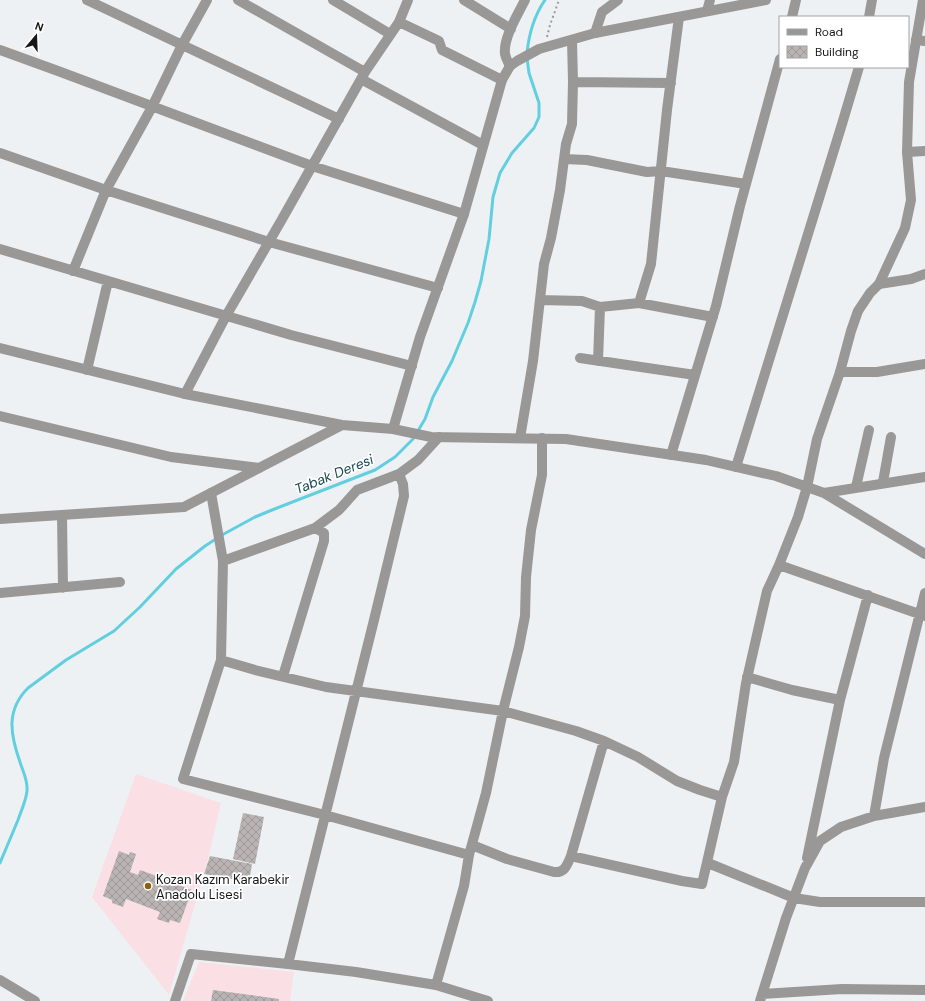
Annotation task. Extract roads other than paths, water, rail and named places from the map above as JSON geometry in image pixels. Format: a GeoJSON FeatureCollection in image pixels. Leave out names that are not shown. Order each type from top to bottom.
{"type":"FeatureCollection","features":[{"type":"Feature","properties":{"kind":"street"},"geometry":{"type":"LineString","coordinates":[[87,0],[338,119]]}},
{"type":"Feature","properties":{"kind":"street"},"geometry":{"type":"LineString","coordinates":[[74,270],[106,190],[152,107],[182,45],[207,0]]}},
{"type":"Feature","properties":{"kind":"street"},"geometry":{"type":"LineString","coordinates":[[238,0],[483,145]]}},
{"type":"Feature","properties":{"kind":"street"},"geometry":{"type":"LineString","coordinates":[[332,0],[390,34]]}},
{"type":"Feature","properties":{"kind":"street"},"geometry":{"type":"LineString","coordinates":[[185,394],[226,316],[363,75],[399,22],[408,0]]}},
{"type":"Feature","properties":{"kind":"street"},"geometry":{"type":"LineString","coordinates":[[464,0],[511,29]]}},
{"type":"Feature","properties":{"kind":"street"},"geometry":{"type":"LineString","coordinates":[[513,64],[505,53],[505,47],[511,29],[525,0]]}},
{"type":"Feature","properties":{"kind":"street"},"geometry":{"type":"LineString","coordinates":[[595,33],[602,12],[618,0]]}},
{"type":"Feature","properties":{"kind":"street"},"geometry":{"type":"LineString","coordinates":[[707,11],[710,0]]}},
{"type":"Feature","properties":{"kind":"street"},"geometry":{"type":"LineString","coordinates":[[398,430],[420,337],[464,214],[502,80],[513,64],[542,48],[595,33],[766,0]]}},
{"type":"Feature","properties":{"kind":"street"},"geometry":{"type":"LineString","coordinates":[[792,16],[796,0]]}},
{"type":"Feature","properties":{"kind":"street"},"geometry":{"type":"LineString","coordinates":[[869,16],[872,0]]}},
{"type":"Feature","properties":{"kind":"street"},"geometry":{"type":"LineString","coordinates":[[571,856],[682,881],[702,884],[722,797],[734,762],[747,677],[767,591],[798,517],[807,487],[818,439],[858,312],[870,293],[879,284],[905,228],[911,200],[907,152],[909,82],[921,40],[923,0]]}},
{"type":"Feature","properties":{"kind":"street"},"geometry":{"type":"LineString","coordinates":[[639,303],[650,264],[679,17]]}},
{"type":"Feature","properties":{"kind":"street"},"geometry":{"type":"LineString","coordinates":[[399,22],[439,41],[442,50],[502,80]]}},
{"type":"Feature","properties":{"kind":"street"},"geometry":{"type":"LineString","coordinates":[[520,438],[533,361],[544,264],[551,238],[566,144],[572,124],[572,40]]}},
{"type":"Feature","properties":{"kind":"street"},"geometry":{"type":"LineString","coordinates":[[0,50],[312,166],[464,214]]}},
{"type":"Feature","properties":{"kind":"street"},"geometry":{"type":"LineString","coordinates":[[671,455],[713,317],[746,184],[779,63]]}},
{"type":"Feature","properties":{"kind":"street"},"geometry":{"type":"LineString","coordinates":[[736,467],[859,68]]}},
{"type":"Feature","properties":{"kind":"street"},"geometry":{"type":"LineString","coordinates":[[573,82],[671,83]]}},
{"type":"Feature","properties":{"kind":"street"},"geometry":{"type":"LineString","coordinates":[[907,152],[925,151]]}},
{"type":"Feature","properties":{"kind":"street"},"geometry":{"type":"LineString","coordinates":[[0,153],[106,190],[269,242],[438,288]]}},
{"type":"Feature","properties":{"kind":"street"},"geometry":{"type":"LineString","coordinates":[[564,159],[587,160],[647,172],[661,171],[746,184]]}},
{"type":"Feature","properties":{"kind":"street"},"geometry":{"type":"LineString","coordinates":[[0,249],[291,335],[412,366]]}},
{"type":"Feature","properties":{"kind":"street"},"geometry":{"type":"LineString","coordinates":[[879,284],[911,279],[925,274]]}},
{"type":"Feature","properties":{"kind":"street"},"geometry":{"type":"LineString","coordinates":[[87,370],[108,281]]}},
{"type":"Feature","properties":{"kind":"street"},"geometry":{"type":"LineString","coordinates":[[540,300],[582,301],[600,307],[639,303],[713,317]]}},
{"type":"Feature","properties":{"kind":"street"},"geometry":{"type":"LineString","coordinates":[[598,361],[600,307]]}},
{"type":"Feature","properties":{"kind":"street"},"geometry":{"type":"LineString","coordinates":[[0,348],[185,394],[342,425],[398,430],[435,437],[566,439],[706,460],[776,476],[824,493],[925,554]]}},
{"type":"Feature","properties":{"kind":"street"},"geometry":{"type":"LineString","coordinates":[[580,358],[695,375]]}},
{"type":"Feature","properties":{"kind":"street"},"geometry":{"type":"LineString","coordinates":[[840,372],[877,372],[925,364]]}},
{"type":"Feature","properties":{"kind":"street"},"geometry":{"type":"LineString","coordinates":[[0,416],[171,457],[259,468]]}},
{"type":"Feature","properties":{"kind":"street"},"geometry":{"type":"LineString","coordinates":[[0,519],[184,507],[342,425]]}},
{"type":"Feature","properties":{"kind":"street"},"geometry":{"type":"LineString","coordinates":[[856,487],[869,430]]}},
{"type":"Feature","properties":{"kind":"street"},"geometry":{"type":"LineString","coordinates":[[223,561],[315,528],[340,510],[357,490],[399,474],[418,460],[435,437]]}},
{"type":"Feature","properties":{"kind":"street"},"geometry":{"type":"LineString","coordinates":[[436,985],[464,886],[471,850],[486,793],[503,711],[519,647],[525,616],[526,577],[531,530],[542,474],[542,438]]}},
{"type":"Feature","properties":{"kind":"street"},"geometry":{"type":"LineString","coordinates":[[883,482],[891,438]]}},
{"type":"Feature","properties":{"kind":"street"},"geometry":{"type":"LineString","coordinates":[[288,964],[404,496],[404,484],[399,474]]}},
{"type":"Feature","properties":{"kind":"street"},"geometry":{"type":"LineString","coordinates":[[824,493],[925,476]]}},
{"type":"Feature","properties":{"kind":"street"},"geometry":{"type":"LineString","coordinates":[[211,493],[223,561],[221,660],[183,779],[554,872],[559,872],[565,869],[571,856],[604,741]]}},
{"type":"Feature","properties":{"kind":"street"},"geometry":{"type":"LineString","coordinates":[[62,515],[63,588]]}},
{"type":"Feature","properties":{"kind":"street"},"geometry":{"type":"LineString","coordinates":[[283,676],[324,541],[324,533],[315,528]]}},
{"type":"Feature","properties":{"kind":"street"},"geometry":{"type":"LineString","coordinates":[[779,565],[923,615]]}},
{"type":"Feature","properties":{"kind":"street"},"geometry":{"type":"LineString","coordinates":[[0,593],[120,582]]}},
{"type":"Feature","properties":{"kind":"street"},"geometry":{"type":"LineString","coordinates":[[874,816],[884,758],[923,615],[925,593]]}},
{"type":"Feature","properties":{"kind":"street"},"geometry":{"type":"LineString","coordinates":[[868,596],[840,700],[805,868],[761,997],[842,989],[925,990]]}},
{"type":"Feature","properties":{"kind":"street"},"geometry":{"type":"LineString","coordinates":[[221,660],[326,687],[503,711],[576,731],[604,741],[638,757],[677,781],[722,797]]}},
{"type":"Feature","properties":{"kind":"street"},"geometry":{"type":"LineString","coordinates":[[747,677],[792,690],[840,700]]}},
{"type":"Feature","properties":{"kind":"street"},"geometry":{"type":"LineString","coordinates":[[805,868],[820,841],[841,827],[874,816],[925,807]]}},
{"type":"Feature","properties":{"kind":"street"},"geometry":{"type":"LineString","coordinates":[[708,863],[794,898],[820,902],[925,902]]}},
{"type":"Feature","properties":{"kind":"street"},"geometry":{"type":"LineString","coordinates":[[175,1001],[190,954],[356,972],[436,985],[488,1001]]}},
{"type":"Feature","properties":{"kind":"street"},"geometry":{"type":"LineString","coordinates":[[0,980],[35,1001]]}},
{"type":"Feature","properties":{"kind":"waterway","name":"Tabak Deresi"},"geometry":{"type":"LineString","coordinates":[[527,53],[533,25],[545,0]]}},
{"type":"Feature","properties":{"kind":"waterway","name":"Tabak Deresi"},"geometry":{"type":"LineString","coordinates":[[0,863],[25,802],[27,783],[14,742],[12,723],[16,705],[28,688],[66,660],[114,631],[140,607],[176,569],[205,546],[222,535],[255,517],[375,470],[395,457],[413,439],[425,419],[433,397],[452,361],[475,302],[481,281],[489,239],[493,197],[500,173],[512,153],[534,128],[539,117],[539,103],[529,73],[527,58]]}},
{"type":"Feature","properties":{"kind":"place","name":"Kozan Kazım Karabekir Anadolu Lisesi"},"geometry":{"type":"Point","coordinates":[148,886]}}]}
